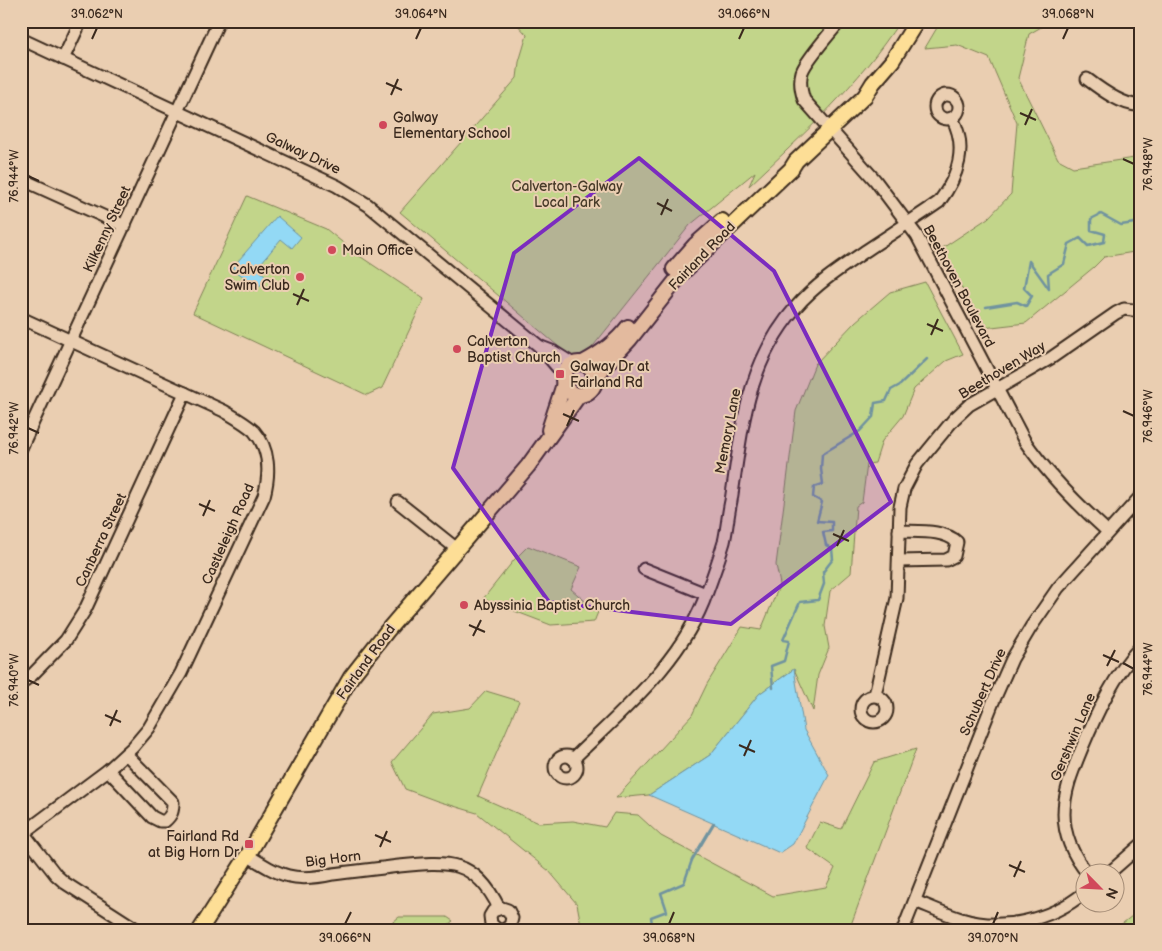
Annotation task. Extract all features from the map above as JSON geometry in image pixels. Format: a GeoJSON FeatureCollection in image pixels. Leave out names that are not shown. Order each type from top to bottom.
{"type":"FeatureCollection","features":[{"type":"Feature","properties":{"kind":"main road","name":"Fairland Road"},"geometry":{"type":"LineString","coordinates":[[595,379],[630,339],[682,273],[865,96],[873,83],[892,61],[917,21]]}},
{"type":"Feature","properties":{"kind":"main road","name":"Fairland Road"},"geometry":{"type":"LineString","coordinates":[[865,96],[878,92],[896,71],[926,21]]}},
{"type":"Feature","properties":{"kind":"main road","name":"Fairland Road"},"geometry":{"type":"LineString","coordinates":[[578,363],[597,356],[621,337],[672,271],[695,245],[784,166],[796,161]]}},
{"type":"Feature","properties":{"kind":"main road"},"geometry":{"type":"LineString","coordinates":[[578,363],[592,368],[595,379],[591,390],[579,395],[571,392],[564,381],[566,370],[578,363]]}},
{"type":"Feature","properties":{"kind":"main road","name":"Fairland Road"},"geometry":{"type":"LineString","coordinates":[[546,440],[564,381]]}},
{"type":"Feature","properties":{"kind":"main road","name":"Fairland Road"},"geometry":{"type":"LineString","coordinates":[[200,930],[247,855],[351,676],[392,624],[528,466],[579,395]]}},
{"type":"Feature","properties":{"kind":"street"},"geometry":{"type":"LineString","coordinates":[[63,59],[81,21]]}},
{"type":"Feature","properties":{"kind":"street","name":"Kilkenny Street"},"geometry":{"type":"LineString","coordinates":[[21,448],[219,21]]}},
{"type":"Feature","properties":{"kind":"street","name":"Beethoven Boulevard"},"geometry":{"type":"LineString","coordinates":[[840,21],[825,37],[802,71],[800,87],[804,100],[875,180],[917,236],[996,389],[1024,440],[1042,466],[1069,496],[1107,531]]}},
{"type":"Feature","properties":{"kind":"street","name":"Galway Drive"},"geometry":{"type":"LineString","coordinates":[[21,39],[337,186],[368,205],[539,346],[558,368],[564,381]]}},
{"type":"Feature","properties":{"kind":"street"},"geometry":{"type":"LineString","coordinates":[[1087,79],[1117,98],[1135,106],[1141,104]]}},
{"type":"Feature","properties":{"kind":"street","name":"Memory Lane"},"geometry":{"type":"LineString","coordinates":[[573,759],[663,668],[690,628],[706,594],[724,542],[748,398],[756,371],[768,346],[796,307],[816,287],[940,202],[949,189],[960,158],[957,126],[952,118]]}},
{"type":"Feature","properties":{"kind":"street"},"geometry":{"type":"LineString","coordinates":[[21,179],[125,226]]}},
{"type":"Feature","properties":{"kind":"street","name":"Beethoven Way"},"geometry":{"type":"LineString","coordinates":[[875,695],[897,598],[900,507],[904,489],[917,464],[954,419],[970,405],[1051,358],[1116,313],[1124,309],[1140,311]]}},
{"type":"Feature","properties":{"kind":"street","name":"Castleleigh Road"},"geometry":{"type":"LineString","coordinates":[[21,318],[224,411],[244,423],[254,432],[262,443],[268,464],[264,496],[181,673],[149,728],[126,754],[108,770],[22,833]]}},
{"type":"Feature","properties":{"kind":"street","name":"Galway Drive"},"geometry":{"type":"LineString","coordinates":[[539,346],[578,363]]}},
{"type":"Feature","properties":{"kind":"street","name":"Canberra Street"},"geometry":{"type":"LineString","coordinates":[[21,683],[32,676],[66,640],[85,610],[185,393]]}},
{"type":"Feature","properties":{"kind":"street","name":"Schubert Drive"},"geometry":{"type":"LineString","coordinates":[[903,930],[993,702],[1012,659],[1058,588],[1107,531],[1141,496]]}},
{"type":"Feature","properties":{"kind":"street"},"geometry":{"type":"LineString","coordinates":[[398,502],[457,549]]}},
{"type":"Feature","properties":{"kind":"street"},"geometry":{"type":"LineString","coordinates":[[899,531],[944,534],[952,537],[957,542],[954,556],[946,560],[899,561]]}},
{"type":"Feature","properties":{"kind":"street"},"geometry":{"type":"LineString","coordinates":[[644,569],[706,594]]}},
{"type":"Feature","properties":{"kind":"street","name":"Gershwin Lane"},"geometry":{"type":"LineString","coordinates":[[1081,864],[1067,838],[1064,815],[1067,786],[1095,717],[1113,684],[1141,646]]}},
{"type":"Feature","properties":{"kind":"street"},"geometry":{"type":"LineString","coordinates":[[108,770],[152,817],[160,821],[166,821],[173,812],[173,802],[126,754]]}},
{"type":"Feature","properties":{"kind":"street"},"geometry":{"type":"LineString","coordinates":[[22,833],[56,875],[65,883],[138,930]]}},
{"type":"Feature","properties":{"kind":"street"},"geometry":{"type":"LineString","coordinates":[[1119,864],[1141,845]]}},
{"type":"Feature","properties":{"kind":"street","name":"Big Horn"},"geometry":{"type":"LineString","coordinates":[[247,855],[274,872],[297,878],[436,862],[454,864],[479,879],[492,895],[499,908],[508,910],[512,918],[510,926],[503,930]]}},
{"type":"Feature","properties":{"kind":"street"},"geometry":{"type":"LineString","coordinates":[[915,901],[962,919],[981,923],[1001,924],[1025,921],[1053,912],[1074,902]]}},
{"type":"Feature","properties":{"kind":"street"},"geometry":{"type":"LineString","coordinates":[[498,930],[492,926],[490,920],[493,911],[499,908]]}},
{"type":"Feature","properties":{"kind":"highlighted area"},"geometry":{"type":"Polygon","coordinates":[[[639,158],[774,271],[891,502],[731,624],[549,602],[453,468],[514,253],[639,158]]]}},
{"type":"Feature","properties":{"kind":"green space","name":"Calverton-Galway Local Park"},"geometry":{"type":"Polygon","coordinates":[[[514,21],[900,21],[867,66],[830,108],[749,186],[755,172],[690,225],[586,355],[572,358],[400,212],[517,78],[519,62],[527,35],[514,21]]]}},
{"type":"Feature","properties":{"kind":"green space"},"geometry":{"type":"Polygon","coordinates":[[[941,21],[1048,21],[1029,34],[1018,78],[1058,159],[1073,167],[1141,157],[1141,257],[1134,252],[1104,257],[1026,323],[983,328],[941,249],[988,218],[1011,194],[1017,123],[989,58],[957,45],[925,48],[941,21]]]}},
{"type":"Feature","properties":{"kind":"green space","name":"Calverton Swim Club"},"geometry":{"type":"Polygon","coordinates":[[[247,196],[326,229],[358,255],[424,299],[382,388],[367,395],[193,313],[247,196]]]}},
{"type":"Feature","properties":{"kind":"green space"},"geometry":{"type":"Polygon","coordinates":[[[925,282],[963,354],[946,361],[914,389],[903,416],[882,441],[875,463],[867,464],[862,502],[856,506],[851,573],[830,591],[825,626],[829,648],[818,675],[813,711],[794,669],[759,694],[710,755],[649,795],[616,798],[692,715],[707,684],[742,627],[761,630],[780,584],[776,565],[796,411],[815,364],[855,322],[890,292],[925,282]]]}},
{"type":"Feature","properties":{"kind":"green space"},"geometry":{"type":"Polygon","coordinates":[[[528,546],[581,567],[571,589],[598,612],[594,622],[551,625],[483,599],[514,560],[528,546]]]}},
{"type":"Feature","properties":{"kind":"green space"},"geometry":{"type":"Polygon","coordinates":[[[486,691],[519,701],[478,796],[539,823],[573,821],[605,827],[614,813],[638,815],[661,836],[773,896],[826,887],[835,868],[807,848],[820,822],[841,829],[874,762],[916,749],[849,930],[582,930],[577,904],[549,871],[477,813],[405,789],[392,762],[433,714],[470,708],[486,691]]]}},
{"type":"Feature","properties":{"kind":"green space"},"geometry":{"type":"Polygon","coordinates":[[[1141,909],[1141,930],[1114,930],[1141,909]]]}},
{"type":"Feature","properties":{"kind":"green space"},"geometry":{"type":"Polygon","coordinates":[[[399,917],[447,917],[453,921],[441,930],[368,930],[388,926],[399,917]]]}},
{"type":"Feature","properties":{"kind":"water"},"geometry":{"type":"Polygon","coordinates":[[[277,216],[301,237],[292,248],[281,239],[257,268],[267,277],[258,288],[232,268],[277,216]]]}},
{"type":"Feature","properties":{"kind":"water"},"geometry":{"type":"Polygon","coordinates":[[[794,669],[804,730],[829,775],[793,844],[780,853],[649,795],[710,755],[759,694],[794,669]]]}},
{"type":"Feature","properties":{"kind":"waterway"},"geometry":{"type":"LineString","coordinates":[[986,307],[1017,302],[1026,306],[1032,296],[1024,288],[1029,261],[1049,289],[1048,274],[1064,264],[1069,244],[1080,238],[1088,246],[1104,242],[1105,234],[1091,230],[1091,219],[1101,214],[1121,225],[1141,222]]}},
{"type":"Feature","properties":{"kind":"waterway"},"geometry":{"type":"LineString","coordinates":[[773,688],[771,666],[784,661],[789,641],[783,640],[800,602],[818,600],[824,584],[823,572],[833,559],[832,549],[826,545],[823,532],[832,531],[832,522],[817,521],[822,502],[813,497],[814,487],[823,484],[822,454],[860,431],[873,417],[875,403],[886,401],[891,390],[900,385],[927,359]]}},
{"type":"Feature","properties":{"kind":"waterway"},"geometry":{"type":"LineString","coordinates":[[653,930],[651,917],[667,911],[661,893],[684,883],[692,860],[714,823]]}},
{"type":"Feature","properties":{"kind":"place","name":"Galway Elementary School"},"geometry":{"type":"Point","coordinates":[383,125]}},
{"type":"Feature","properties":{"kind":"place","name":"Main Office"},"geometry":{"type":"Point","coordinates":[332,250]}},
{"type":"Feature","properties":{"kind":"place","name":"Calverton Swim Club"},"geometry":{"type":"Point","coordinates":[300,277]}},
{"type":"Feature","properties":{"kind":"place","name":"Calverton Baptist Church"},"geometry":{"type":"Point","coordinates":[457,349]}},
{"type":"Feature","properties":{"kind":"place","name":"Galway Dr at Fairland Rd"},"geometry":{"type":"Point","coordinates":[560,374]}},
{"type":"Feature","properties":{"kind":"place","name":"Abyssinia Baptist Church"},"geometry":{"type":"Point","coordinates":[464,605]}},
{"type":"Feature","properties":{"kind":"place","name":"Fairland Rd at Big Horn Dr"},"geometry":{"type":"Point","coordinates":[249,844]}}]}
